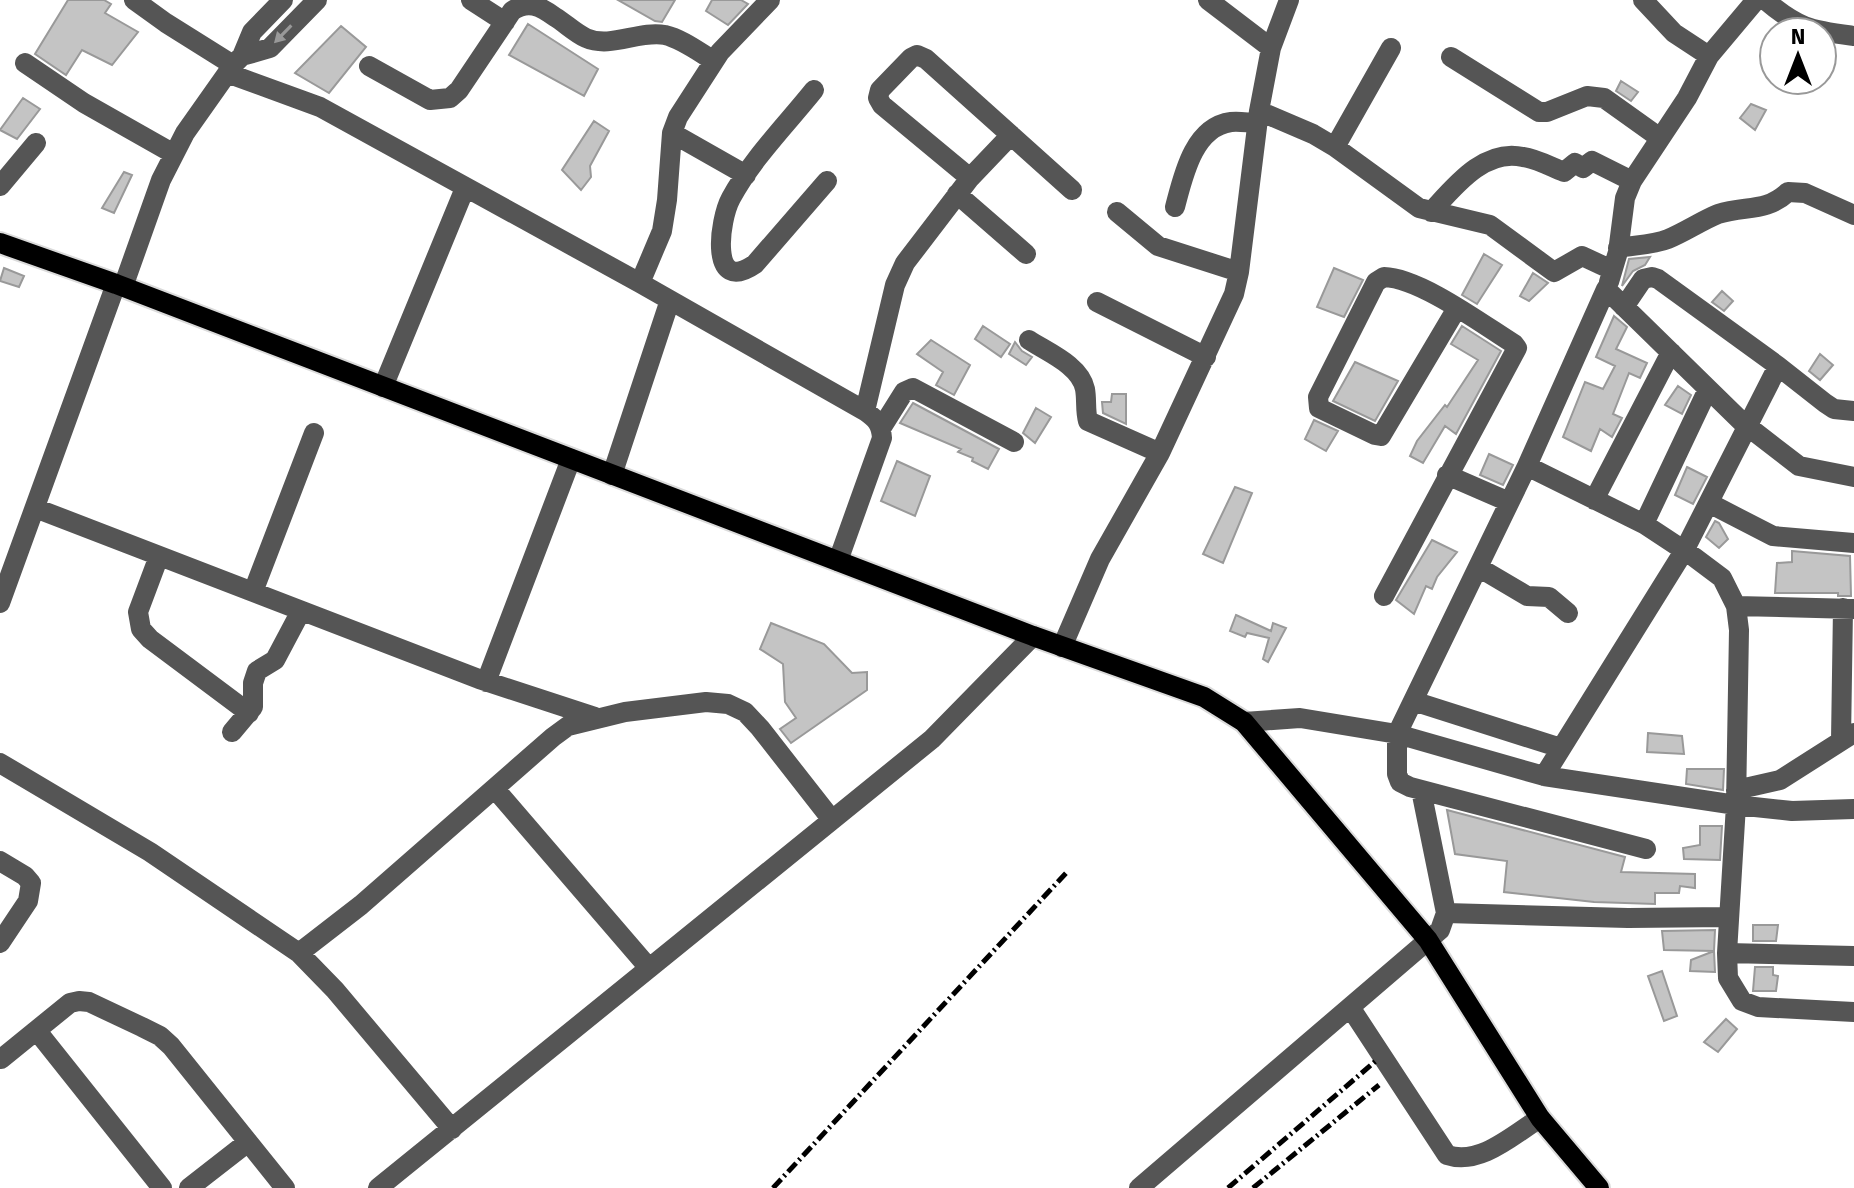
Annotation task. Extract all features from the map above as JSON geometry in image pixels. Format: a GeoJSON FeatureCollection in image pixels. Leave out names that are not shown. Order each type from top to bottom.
{"type":"FeatureCollection","features":[{"type":"Feature","properties":{"kind":"main road"},"geometry":{"type":"LineString","coordinates":[[0,243],[120,286],[1062,647],[1204,697],[1244,722],[1282,769],[1325,814],[1428,940],[1540,1118],[1599,1188]]}},
{"type":"Feature","properties":{"kind":"street"},"geometry":{"type":"LineString","coordinates":[[134,0],[234,65],[320,107],[640,283],[865,411],[882,427]]}},
{"type":"Feature","properties":{"kind":"street"},"geometry":{"type":"LineString","coordinates":[[0,603],[161,180],[185,133],[234,65],[252,32],[283,0]]}},
{"type":"Feature","properties":{"kind":"street"},"geometry":{"type":"LineString","coordinates":[[234,65],[270,48],[317,0]]}},
{"type":"Feature","properties":{"kind":"street"},"geometry":{"type":"LineString","coordinates":[[471,0],[505,22]]}},
{"type":"Feature","properties":{"kind":"street"},"geometry":{"type":"LineString","coordinates":[[640,283],[662,231],[672,133],[678,117],[714,61],[770,0]]}},
{"type":"Feature","properties":{"kind":"street"},"geometry":{"type":"LineString","coordinates":[[1208,0],[1271,48]]}},
{"type":"Feature","properties":{"kind":"street"},"geometry":{"type":"LineString","coordinates":[[1062,647],[1100,559],[1160,453],[1234,294],[1258,117],[1271,48],[1289,0]]}},
{"type":"Feature","properties":{"kind":"street"},"geometry":{"type":"LineString","coordinates":[[1643,0],[1674,33],[1709,56]]}},
{"type":"Feature","properties":{"kind":"street"},"geometry":{"type":"LineString","coordinates":[[1646,849],[1400,782],[1397,774],[1397,734],[1527,466],[1609,280],[1618,248],[1625,198],[1632,181],[1687,98],[1709,56],[1756,0]]}},
{"type":"Feature","properties":{"kind":"street"},"geometry":{"type":"LineString","coordinates":[[1765,0],[1799,25],[1816,31],[1854,36]]}},
{"type":"Feature","properties":{"kind":"street"},"geometry":{"type":"LineString","coordinates":[[369,66],[430,100],[450,98],[459,90],[505,22],[521,4],[532,3],[587,38],[603,42],[663,34],[714,61]]}},
{"type":"Feature","properties":{"kind":"street"},"geometry":{"type":"LineString","coordinates":[[1335,147],[1391,48]]}},
{"type":"Feature","properties":{"kind":"street"},"geometry":{"type":"LineString","coordinates":[[1026,254],[882,105],[878,98],[880,90],[911,58],[917,55],[926,59],[1072,190]]}},
{"type":"Feature","properties":{"kind":"street"},"geometry":{"type":"LineString","coordinates":[[1451,57],[1539,112],[1596,95],[1660,138]]}},
{"type":"Feature","properties":{"kind":"street"},"geometry":{"type":"LineString","coordinates":[[25,63],[84,103],[174,154]]}},
{"type":"Feature","properties":{"kind":"street"},"geometry":{"type":"LineString","coordinates":[[814,90],[731,197],[723,220],[721,261],[730,272],[755,264],[827,181]]}},
{"type":"Feature","properties":{"kind":"street"},"geometry":{"type":"LineString","coordinates":[[1175,207],[1187,163],[1203,140],[1222,124],[1258,117],[1313,134],[1407,202],[1431,212],[1490,225],[1554,272],[1582,256],[1609,280],[1624,307],[1748,427],[1799,466],[1854,477]]}},
{"type":"Feature","properties":{"kind":"street"},"geometry":{"type":"LineString","coordinates":[[672,133],[746,175]]}},
{"type":"Feature","properties":{"kind":"street"},"geometry":{"type":"LineString","coordinates":[[865,411],[895,285],[905,263],[963,186],[1011,135]]}},
{"type":"Feature","properties":{"kind":"street"},"geometry":{"type":"LineString","coordinates":[[0,186],[36,143]]}},
{"type":"Feature","properties":{"kind":"street"},"geometry":{"type":"LineString","coordinates":[[1431,212],[1462,178],[1509,156],[1522,156],[1564,172],[1575,163],[1583,168],[1592,161],[1632,181]]}},
{"type":"Feature","properties":{"kind":"street"},"geometry":{"type":"LineString","coordinates":[[383,387],[465,188]]}},
{"type":"Feature","properties":{"kind":"street"},"geometry":{"type":"LineString","coordinates":[[1618,248],[1667,239],[1718,214],[1766,207],[1788,192],[1805,193],[1854,215]]}},
{"type":"Feature","properties":{"kind":"street"},"geometry":{"type":"LineString","coordinates":[[1117,212],[1158,246],[1239,272]]}},
{"type":"Feature","properties":{"kind":"street"},"geometry":{"type":"LineString","coordinates":[[1384,596],[1517,348],[1457,308],[1410,284],[1390,277],[1380,279],[1318,397],[1319,408],[1375,435],[1385,433],[1457,308]]}},
{"type":"Feature","properties":{"kind":"street"},"geometry":{"type":"LineString","coordinates":[[1624,307],[1643,279],[1652,277],[1834,409],[1854,411]]}},
{"type":"Feature","properties":{"kind":"street"},"geometry":{"type":"LineString","coordinates":[[612,475],[670,300]]}},
{"type":"Feature","properties":{"kind":"street"},"geometry":{"type":"LineString","coordinates":[[1097,302],[1206,357]]}},
{"type":"Feature","properties":{"kind":"street"},"geometry":{"type":"LineString","coordinates":[[1029,340],[1080,376],[1086,393],[1088,421],[1160,453]]}},
{"type":"Feature","properties":{"kind":"street"},"geometry":{"type":"LineString","coordinates":[[1594,500],[1671,352]]}},
{"type":"Feature","properties":{"kind":"street"},"geometry":{"type":"LineString","coordinates":[[1544,776],[1684,551],[1778,366]]}},
{"type":"Feature","properties":{"kind":"street"},"geometry":{"type":"LineString","coordinates":[[838,561],[882,438],[882,427],[904,392],[913,388],[1014,442]]}},
{"type":"Feature","properties":{"kind":"street"},"geometry":{"type":"LineString","coordinates":[[1644,524],[1708,389]]}},
{"type":"Feature","properties":{"kind":"street"},"geometry":{"type":"LineString","coordinates":[[253,592],[314,433]]}},
{"type":"Feature","properties":{"kind":"street"},"geometry":{"type":"LineString","coordinates":[[486,682],[571,459]]}},
{"type":"Feature","properties":{"kind":"street"},"geometry":{"type":"LineString","coordinates":[[1527,466],[1644,524],[1722,578],[1736,606],[1739,630],[1728,978],[1742,1001],[1758,1007],[1854,1012]]}},
{"type":"Feature","properties":{"kind":"street"},"geometry":{"type":"LineString","coordinates":[[1447,475],[1509,502]]}},
{"type":"Feature","properties":{"kind":"street"},"geometry":{"type":"LineString","coordinates":[[1709,503],[1773,536],[1854,543]]}},
{"type":"Feature","properties":{"kind":"street"},"geometry":{"type":"LineString","coordinates":[[35,508],[486,682],[595,717]]}},
{"type":"Feature","properties":{"kind":"street"},"geometry":{"type":"LineString","coordinates":[[159,556],[138,612],[141,629],[249,713]]}},
{"type":"Feature","properties":{"kind":"street"},"geometry":{"type":"LineString","coordinates":[[1478,567],[1527,596],[1549,597],[1568,613]]}},
{"type":"Feature","properties":{"kind":"street"},"geometry":{"type":"LineString","coordinates":[[1736,606],[1849,609],[1848,737],[1780,780],[1736,797]]}},
{"type":"Feature","properties":{"kind":"street"},"geometry":{"type":"LineString","coordinates":[[232,732],[249,713],[254,700],[254,676],[260,668],[275,660],[301,611]]}},
{"type":"Feature","properties":{"kind":"street"},"geometry":{"type":"LineString","coordinates":[[378,1188],[932,739],[1033,636]]}},
{"type":"Feature","properties":{"kind":"street"},"geometry":{"type":"LineString","coordinates":[[1413,701],[1561,748]]}},
{"type":"Feature","properties":{"kind":"street"},"geometry":{"type":"LineString","coordinates":[[299,953],[361,905],[553,737],[568,726],[595,717],[706,702],[737,708],[760,728],[832,820]]}},
{"type":"Feature","properties":{"kind":"street"},"geometry":{"type":"LineString","coordinates":[[1244,722],[1300,718],[1397,734],[1544,776],[1736,797],[1792,811],[1854,809]]}},
{"type":"Feature","properties":{"kind":"street"},"geometry":{"type":"LineString","coordinates":[[0,763],[150,852],[299,953],[335,990],[452,1129]]}},
{"type":"Feature","properties":{"kind":"street"},"geometry":{"type":"LineString","coordinates":[[495,789],[649,968]]}},
{"type":"Feature","properties":{"kind":"street"},"geometry":{"type":"LineString","coordinates":[[1139,1188],[1440,930],[1446,913],[1421,790]]}},
{"type":"Feature","properties":{"kind":"street"},"geometry":{"type":"LineString","coordinates":[[0,861],[31,883],[28,901],[0,943]]}},
{"type":"Feature","properties":{"kind":"street"},"geometry":{"type":"LineString","coordinates":[[1446,913],[1628,918],[1728,917]]}},
{"type":"Feature","properties":{"kind":"street"},"geometry":{"type":"LineString","coordinates":[[1727,953],[1854,956]]}},
{"type":"Feature","properties":{"kind":"street"},"geometry":{"type":"LineString","coordinates":[[1,1059],[70,1003],[89,1002],[160,1036],[171,1046],[285,1188]]}},
{"type":"Feature","properties":{"kind":"street"},"geometry":{"type":"LineString","coordinates":[[1350,1007],[1447,1155],[1462,1160],[1485,1152],[1540,1118]]}},
{"type":"Feature","properties":{"kind":"street"},"geometry":{"type":"LineString","coordinates":[[37,1031],[162,1188]]}},
{"type":"Feature","properties":{"kind":"street"},"geometry":{"type":"LineString","coordinates":[[189,1188],[248,1142]]}},
{"type":"Feature","properties":{"kind":"building"},"geometry":{"type":"Polygon","coordinates":[[[68,0],[104,0],[111,4],[105,13],[138,32],[112,65],[82,50],[66,75],[35,54],[68,0]]]}},
{"type":"Feature","properties":{"kind":"building"},"geometry":{"type":"Polygon","coordinates":[[[618,0],[675,0],[662,22],[618,0]]]}},
{"type":"Feature","properties":{"kind":"building"},"geometry":{"type":"Polygon","coordinates":[[[712,0],[741,0],[748,4],[728,25],[706,11],[712,0]]]}},
{"type":"Feature","properties":{"kind":"building"},"geometry":{"type":"Polygon","coordinates":[[[528,24],[598,69],[584,96],[509,55],[528,24]]]}},
{"type":"Feature","properties":{"kind":"building"},"geometry":{"type":"Polygon","coordinates":[[[341,26],[366,47],[329,93],[295,73],[341,26]]]}},
{"type":"Feature","properties":{"kind":"building"},"geometry":{"type":"Polygon","coordinates":[[[1621,81],[1638,92],[1631,101],[1616,91],[1621,81]]]}},
{"type":"Feature","properties":{"kind":"building"},"geometry":{"type":"Polygon","coordinates":[[[23,98],[40,109],[17,139],[0,130],[23,98]]]}},
{"type":"Feature","properties":{"kind":"building"},"geometry":{"type":"Polygon","coordinates":[[[1751,104],[1766,110],[1755,130],[1740,118],[1751,104]]]}},
{"type":"Feature","properties":{"kind":"building"},"geometry":{"type":"Polygon","coordinates":[[[594,121],[609,131],[590,166],[591,177],[581,190],[562,170],[594,121]]]}},
{"type":"Feature","properties":{"kind":"building"},"geometry":{"type":"Polygon","coordinates":[[[124,172],[132,175],[114,213],[102,208],[124,172]]]}},
{"type":"Feature","properties":{"kind":"building"},"geometry":{"type":"Polygon","coordinates":[[[1484,254],[1502,265],[1477,304],[1462,295],[1484,254]]]}},
{"type":"Feature","properties":{"kind":"building"},"geometry":{"type":"Polygon","coordinates":[[[1650,257],[1645,265],[1633,271],[1622,286],[1629,259],[1650,257]]]}},
{"type":"Feature","properties":{"kind":"building"},"geometry":{"type":"Polygon","coordinates":[[[4,268],[24,276],[19,287],[0,281],[4,268]]]}},
{"type":"Feature","properties":{"kind":"building"},"geometry":{"type":"Polygon","coordinates":[[[1334,268],[1363,280],[1344,317],[1317,307],[1334,268]]]}},
{"type":"Feature","properties":{"kind":"building"},"geometry":{"type":"Polygon","coordinates":[[[1533,273],[1548,283],[1529,301],[1520,296],[1533,273]]]}},
{"type":"Feature","properties":{"kind":"building"},"geometry":{"type":"Polygon","coordinates":[[[1722,291],[1733,301],[1724,311],[1712,302],[1722,291]]]}},
{"type":"Feature","properties":{"kind":"building"},"geometry":{"type":"Polygon","coordinates":[[[1614,316],[1627,327],[1616,349],[1647,363],[1640,378],[1629,373],[1613,414],[1622,418],[1612,437],[1600,429],[1591,451],[1563,437],[1585,382],[1603,389],[1615,366],[1596,357],[1614,316]]]}},
{"type":"Feature","properties":{"kind":"building"},"geometry":{"type":"Polygon","coordinates":[[[983,326],[1010,344],[1001,357],[975,339],[983,326]]]}},
{"type":"Feature","properties":{"kind":"building"},"geometry":{"type":"Polygon","coordinates":[[[1462,326],[1501,351],[1456,434],[1445,426],[1423,463],[1410,456],[1417,441],[1445,405],[1447,407],[1478,360],[1451,344],[1462,326]]]}},
{"type":"Feature","properties":{"kind":"building"},"geometry":{"type":"Polygon","coordinates":[[[931,340],[970,365],[954,395],[936,385],[943,372],[917,354],[931,340]]]}},
{"type":"Feature","properties":{"kind":"building"},"geometry":{"type":"Polygon","coordinates":[[[1015,342],[1032,357],[1026,365],[1009,354],[1015,342]]]}},
{"type":"Feature","properties":{"kind":"building"},"geometry":{"type":"Polygon","coordinates":[[[1820,354],[1833,365],[1820,380],[1809,371],[1820,354]]]}},
{"type":"Feature","properties":{"kind":"building"},"geometry":{"type":"Polygon","coordinates":[[[1355,362],[1398,381],[1375,421],[1333,401],[1355,362]]]}},
{"type":"Feature","properties":{"kind":"building"},"geometry":{"type":"Polygon","coordinates":[[[1678,386],[1691,395],[1682,414],[1665,405],[1678,386]]]}},
{"type":"Feature","properties":{"kind":"building"},"geometry":{"type":"Polygon","coordinates":[[[1112,394],[1126,394],[1126,424],[1103,413],[1102,402],[1111,402],[1112,394]]]}},
{"type":"Feature","properties":{"kind":"building"},"geometry":{"type":"Polygon","coordinates":[[[913,403],[999,449],[988,469],[958,452],[961,449],[900,423],[913,403]]]}},
{"type":"Feature","properties":{"kind":"building"},"geometry":{"type":"Polygon","coordinates":[[[1036,408],[1051,417],[1035,443],[1023,433],[1036,408]]]}},
{"type":"Feature","properties":{"kind":"building"},"geometry":{"type":"Polygon","coordinates":[[[1314,420],[1338,431],[1326,451],[1305,439],[1314,420]]]}},
{"type":"Feature","properties":{"kind":"building"},"geometry":{"type":"Polygon","coordinates":[[[1489,454],[1513,465],[1503,485],[1480,475],[1489,454]]]}},
{"type":"Feature","properties":{"kind":"building"},"geometry":{"type":"Polygon","coordinates":[[[897,461],[930,476],[915,516],[881,501],[897,461]]]}},
{"type":"Feature","properties":{"kind":"building"},"geometry":{"type":"Polygon","coordinates":[[[1687,467],[1707,477],[1693,504],[1675,495],[1687,467]]]}},
{"type":"Feature","properties":{"kind":"building"},"geometry":{"type":"Polygon","coordinates":[[[1235,487],[1252,493],[1223,563],[1203,554],[1235,487]]]}},
{"type":"Feature","properties":{"kind":"building"},"geometry":{"type":"Polygon","coordinates":[[[1715,521],[1728,539],[1719,548],[1706,537],[1715,521]]]}},
{"type":"Feature","properties":{"kind":"building"},"geometry":{"type":"Polygon","coordinates":[[[1432,540],[1457,552],[1437,577],[1432,589],[1426,586],[1414,614],[1396,600],[1432,540]]]}},
{"type":"Feature","properties":{"kind":"building"},"geometry":{"type":"Polygon","coordinates":[[[1792,551],[1850,556],[1851,596],[1838,596],[1838,593],[1775,593],[1777,563],[1792,562],[1792,551]]]}},
{"type":"Feature","properties":{"kind":"building"},"geometry":{"type":"Polygon","coordinates":[[[1236,615],[1271,631],[1273,623],[1286,628],[1268,662],[1263,659],[1269,638],[1247,633],[1245,637],[1230,631],[1236,615]]]}},
{"type":"Feature","properties":{"kind":"building"},"geometry":{"type":"Polygon","coordinates":[[[771,623],[824,644],[852,673],[867,672],[867,690],[791,743],[780,729],[796,718],[785,702],[783,664],[760,649],[771,623]]]}},
{"type":"Feature","properties":{"kind":"building"},"geometry":{"type":"Polygon","coordinates":[[[1648,733],[1682,736],[1684,754],[1647,752],[1648,733]]]}},
{"type":"Feature","properties":{"kind":"building"},"geometry":{"type":"Polygon","coordinates":[[[1687,769],[1724,769],[1723,790],[1686,784],[1687,769]]]}},
{"type":"Feature","properties":{"kind":"building"},"geometry":{"type":"Polygon","coordinates":[[[1447,810],[1625,857],[1621,872],[1695,874],[1695,888],[1680,886],[1679,893],[1655,893],[1655,904],[1594,902],[1504,892],[1507,861],[1455,854],[1447,810]]]}},
{"type":"Feature","properties":{"kind":"building"},"geometry":{"type":"Polygon","coordinates":[[[1700,826],[1722,826],[1720,860],[1684,859],[1683,848],[1700,845],[1700,826]]]}},
{"type":"Feature","properties":{"kind":"building"},"geometry":{"type":"Polygon","coordinates":[[[1753,925],[1778,925],[1776,941],[1753,941],[1753,925]]]}},
{"type":"Feature","properties":{"kind":"building"},"geometry":{"type":"Polygon","coordinates":[[[1715,930],[1714,951],[1664,950],[1662,931],[1715,930]]]}},
{"type":"Feature","properties":{"kind":"building"},"geometry":{"type":"Polygon","coordinates":[[[1714,951],[1715,972],[1690,971],[1691,960],[1714,951]]]}},
{"type":"Feature","properties":{"kind":"building"},"geometry":{"type":"Polygon","coordinates":[[[1755,967],[1773,967],[1773,975],[1778,976],[1776,991],[1753,991],[1755,967]]]}},
{"type":"Feature","properties":{"kind":"building"},"geometry":{"type":"Polygon","coordinates":[[[1662,971],[1677,1016],[1664,1021],[1648,976],[1662,971]]]}},
{"type":"Feature","properties":{"kind":"building"},"geometry":{"type":"Polygon","coordinates":[[[1726,1019],[1737,1029],[1718,1052],[1704,1042],[1726,1019]]]}},
{"type":"Feature","properties":{"kind":"railway"},"geometry":{"type":"LineString","coordinates":[[773,1188],[1067,872]]}},
{"type":"Feature","properties":{"kind":"railway"},"geometry":{"type":"LineString","coordinates":[[1228,1188],[1378,1059]]}},
{"type":"Feature","properties":{"kind":"railway"},"geometry":{"type":"LineString","coordinates":[[1253,1188],[1379,1085]]}}]}
